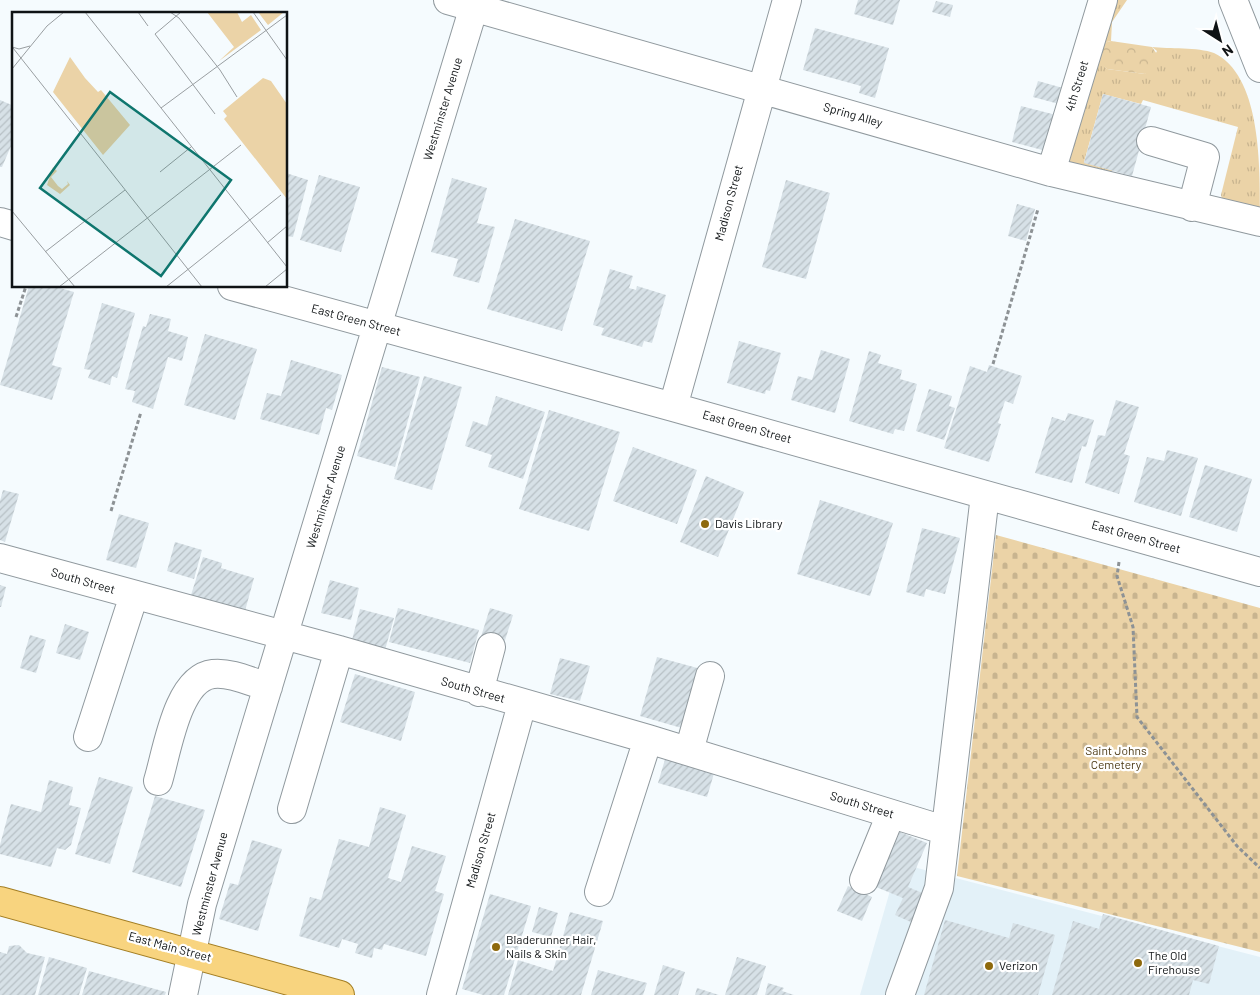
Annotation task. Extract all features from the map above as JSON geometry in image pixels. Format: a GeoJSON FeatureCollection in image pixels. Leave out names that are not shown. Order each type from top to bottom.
{"type":"FeatureCollection","features":[{"type":"Feature","properties":{"kind":"main road","name":"East Main Street"},"geometry":{"type":"LineString","coordinates":[[0,901],[340,995]]}},
{"type":"Feature","properties":{"kind":"street","name":"Madison Street"},"geometry":{"type":"LineString","coordinates":[[673,407],[787,0]]}},
{"type":"Feature","properties":{"kind":"street","name":"4th Street"},"geometry":{"type":"LineString","coordinates":[[1051,172],[1103,0]]}},
{"type":"Feature","properties":{"kind":"street"},"geometry":{"type":"LineString","coordinates":[[1233,0],[1260,68]]}},
{"type":"Feature","properties":{"kind":"street","name":"Spring Alley"},"geometry":{"type":"LineString","coordinates":[[466,2],[1051,172],[1260,222]]}},
{"type":"Feature","properties":{"kind":"street","name":"Westminster Avenue"},"geometry":{"type":"LineString","coordinates":[[183,995],[202,904],[378,326],[466,2]]}},
{"type":"Feature","properties":{"kind":"street"},"geometry":{"type":"LineString","coordinates":[[1151,141],[1205,157],[1192,207]]}},
{"type":"Feature","properties":{"kind":"street","name":"East Green Street"},"geometry":{"type":"LineString","coordinates":[[239,288],[673,407],[1260,572]]}},
{"type":"Feature","properties":{"kind":"street"},"geometry":{"type":"LineString","coordinates":[[900,995],[939,888],[944,830],[985,495]]}},
{"type":"Feature","properties":{"kind":"street","name":"South Street"},"geometry":{"type":"LineString","coordinates":[[0,558],[339,650],[479,692],[648,739],[944,830]]}},
{"type":"Feature","properties":{"kind":"street"},"geometry":{"type":"LineString","coordinates":[[88,737],[134,595]]}},
{"type":"Feature","properties":{"kind":"street"},"geometry":{"type":"LineString","coordinates":[[479,692],[491,646]]}},
{"type":"Feature","properties":{"kind":"street"},"geometry":{"type":"LineString","coordinates":[[292,808],[339,650]]}},
{"type":"Feature","properties":{"kind":"street"},"geometry":{"type":"LineString","coordinates":[[158,781],[182,701],[189,688],[199,679],[211,674],[224,674],[268,687]]}},
{"type":"Feature","properties":{"kind":"street"},"geometry":{"type":"LineString","coordinates":[[689,751],[710,676]]}},
{"type":"Feature","properties":{"kind":"street","name":"Madison Street"},"geometry":{"type":"LineString","coordinates":[[441,995],[522,704]]}},
{"type":"Feature","properties":{"kind":"street"},"geometry":{"type":"LineString","coordinates":[[599,892],[648,739]]}},
{"type":"Feature","properties":{"kind":"street"},"geometry":{"type":"LineString","coordinates":[[864,880],[891,814]]}},
{"type":"Feature","properties":{"kind":"path"},"geometry":{"type":"LineString","coordinates":[[993,364],[1038,209]]}},
{"type":"Feature","properties":{"kind":"path"},"geometry":{"type":"LineString","coordinates":[[16,317],[25,288]]}},
{"type":"Feature","properties":{"kind":"path"},"geometry":{"type":"LineString","coordinates":[[111,511],[141,412]]}},
{"type":"Feature","properties":{"kind":"path"},"geometry":{"type":"LineString","coordinates":[[1120,559],[1117,576],[1133,627],[1137,717],[1237,846],[1260,868]]}},
{"type":"Feature","properties":{"kind":"shaded area"},"geometry":{"type":"Polygon","coordinates":[[[898,863],[1260,957],[1260,995],[860,995],[898,863]]]}},
{"type":"Feature","properties":{"kind":"green space"},"geometry":{"type":"Polygon","coordinates":[[[1112,0],[1127,0],[1112,22],[1111,41],[1103,43],[1112,0]]]}},
{"type":"Feature","properties":{"kind":"green space"},"geometry":{"type":"Polygon","coordinates":[[[1111,41],[1152,47],[1159,57],[1156,66],[1145,74],[1107,69],[1097,60],[1103,43],[1111,41]]]}},
{"type":"Feature","properties":{"kind":"green space"},"geometry":{"type":"Polygon","coordinates":[[[1152,47],[1192,49],[1214,53],[1229,64],[1241,80],[1249,99],[1258,144],[1260,209],[1222,199],[1221,195],[1238,127],[1143,100],[1141,104],[1103,94],[1084,162],[1112,170],[1111,178],[1073,169],[1067,155],[1095,55],[1107,69],[1145,74],[1157,51],[1152,47]]]}},
{"type":"Feature","properties":{"kind":"green space","name":"Saint Johns Cemetery"},"geometry":{"type":"Polygon","coordinates":[[[996,535],[1260,608],[1260,952],[957,876],[996,535]]]}},
{"type":"Feature","properties":{"kind":"building"},"geometry":{"type":"Polygon","coordinates":[[[858,0],[900,0],[893,25],[854,14],[858,0]]]}},
{"type":"Feature","properties":{"kind":"building"},"geometry":{"type":"Polygon","coordinates":[[[936,1],[953,5],[950,17],[932,12],[936,1]]]}},
{"type":"Feature","properties":{"kind":"building"},"geometry":{"type":"Polygon","coordinates":[[[815,28],[889,48],[875,98],[859,93],[861,86],[803,70],[815,28]]]}},
{"type":"Feature","properties":{"kind":"building"},"geometry":{"type":"Polygon","coordinates":[[[1038,81],[1063,88],[1059,104],[1033,97],[1038,81]]]}},
{"type":"Feature","properties":{"kind":"building"},"geometry":{"type":"Polygon","coordinates":[[[1103,94],[1151,107],[1132,176],[1084,163],[1103,94]]]}},
{"type":"Feature","properties":{"kind":"building"},"geometry":{"type":"Polygon","coordinates":[[[0,100],[12,105],[12,144],[2,167],[0,167],[0,100]]]}},
{"type":"Feature","properties":{"kind":"building"},"geometry":{"type":"Polygon","coordinates":[[[1021,106],[1056,115],[1046,151],[1012,142],[1021,106]]]}},
{"type":"Feature","properties":{"kind":"building"},"geometry":{"type":"Polygon","coordinates":[[[288,174],[308,180],[293,237],[288,236],[288,174]]]}},
{"type":"Feature","properties":{"kind":"building"},"geometry":{"type":"Polygon","coordinates":[[[319,175],[360,187],[341,252],[300,240],[319,175]]]}},
{"type":"Feature","properties":{"kind":"building"},"geometry":{"type":"Polygon","coordinates":[[[452,178],[487,188],[477,223],[495,227],[479,283],[453,276],[458,259],[431,252],[452,178]]]}},
{"type":"Feature","properties":{"kind":"building"},"geometry":{"type":"Polygon","coordinates":[[[786,180],[830,193],[806,279],[762,267],[786,180]]]}},
{"type":"Feature","properties":{"kind":"building"},"geometry":{"type":"Polygon","coordinates":[[[1017,204],[1035,209],[1026,241],[1008,236],[1017,204]]]}},
{"type":"Feature","properties":{"kind":"building"},"geometry":{"type":"Polygon","coordinates":[[[515,219],[590,241],[562,331],[487,309],[515,219]]]}},
{"type":"Feature","properties":{"kind":"building"},"geometry":{"type":"Polygon","coordinates":[[[610,269],[633,276],[629,288],[636,290],[637,286],[666,295],[652,343],[644,341],[642,347],[601,335],[604,328],[593,325],[610,269]]]}},
{"type":"Feature","properties":{"kind":"building"},"geometry":{"type":"Polygon","coordinates":[[[28,288],[60,288],[74,292],[52,365],[62,368],[52,400],[0,385],[28,288]]]}},
{"type":"Feature","properties":{"kind":"building"},"geometry":{"type":"Polygon","coordinates":[[[102,303],[135,313],[117,378],[112,376],[110,385],[88,378],[91,370],[84,369],[102,303]]]}},
{"type":"Feature","properties":{"kind":"building"},"geometry":{"type":"Polygon","coordinates":[[[150,314],[171,319],[168,331],[188,337],[182,361],[168,357],[153,409],[132,402],[135,391],[125,389],[143,326],[146,327],[150,314]]]}},
{"type":"Feature","properties":{"kind":"building"},"geometry":{"type":"Polygon","coordinates":[[[205,334],[257,349],[235,420],[184,405],[205,334]]]}},
{"type":"Feature","properties":{"kind":"building"},"geometry":{"type":"Polygon","coordinates":[[[739,341],[781,353],[770,391],[766,390],[765,394],[727,383],[739,341]]]}},
{"type":"Feature","properties":{"kind":"building"},"geometry":{"type":"Polygon","coordinates":[[[821,350],[850,359],[835,413],[791,400],[798,376],[812,380],[821,350]]]}},
{"type":"Feature","properties":{"kind":"building"},"geometry":{"type":"Polygon","coordinates":[[[869,351],[881,355],[878,363],[902,370],[900,379],[917,384],[904,431],[895,429],[893,434],[849,421],[869,351]]]}},
{"type":"Feature","properties":{"kind":"building"},"geometry":{"type":"Polygon","coordinates":[[[291,360],[342,375],[332,410],[326,408],[319,435],[260,419],[267,393],[281,396],[291,360]]]}},
{"type":"Feature","properties":{"kind":"building"},"geometry":{"type":"Polygon","coordinates":[[[989,365],[1022,376],[1013,404],[1005,401],[998,423],[1001,424],[989,462],[944,448],[970,366],[987,372],[989,365]]]}},
{"type":"Feature","properties":{"kind":"building"},"geometry":{"type":"Polygon","coordinates":[[[382,367],[420,377],[395,467],[357,456],[382,367]]]}},
{"type":"Feature","properties":{"kind":"building"},"geometry":{"type":"Polygon","coordinates":[[[424,376],[462,387],[432,490],[394,479],[424,376]]]}},
{"type":"Feature","properties":{"kind":"building"},"geometry":{"type":"Polygon","coordinates":[[[929,389],[952,396],[949,406],[955,408],[944,440],[916,431],[929,389]]]}},
{"type":"Feature","properties":{"kind":"building"},"geometry":{"type":"Polygon","coordinates":[[[496,396],[545,412],[523,479],[488,467],[492,455],[465,446],[473,421],[487,426],[496,396]]]}},
{"type":"Feature","properties":{"kind":"building"},"geometry":{"type":"Polygon","coordinates":[[[1116,400],[1139,407],[1124,454],[1130,456],[1119,494],[1085,483],[1098,435],[1105,436],[1116,400]]]}},
{"type":"Feature","properties":{"kind":"building"},"geometry":{"type":"Polygon","coordinates":[[[549,410],[620,432],[589,531],[519,509],[549,410]]]}},
{"type":"Feature","properties":{"kind":"building"},"geometry":{"type":"Polygon","coordinates":[[[1068,413],[1094,420],[1086,447],[1082,446],[1072,483],[1035,473],[1052,417],[1065,421],[1068,413]]]}},
{"type":"Feature","properties":{"kind":"building"},"geometry":{"type":"Polygon","coordinates":[[[633,447],[697,470],[677,524],[613,501],[633,447]]]}},
{"type":"Feature","properties":{"kind":"building"},"geometry":{"type":"Polygon","coordinates":[[[1167,450],[1198,458],[1181,516],[1134,502],[1147,457],[1164,461],[1167,450]]]}},
{"type":"Feature","properties":{"kind":"building"},"geometry":{"type":"Polygon","coordinates":[[[1205,465],[1252,479],[1237,532],[1189,517],[1205,465]]]}},
{"type":"Feature","properties":{"kind":"building"},"geometry":{"type":"Polygon","coordinates":[[[706,476],[744,492],[718,557],[680,542],[706,476]]]}},
{"type":"Feature","properties":{"kind":"building"},"geometry":{"type":"Polygon","coordinates":[[[3,490],[19,494],[5,542],[0,540],[0,501],[3,490]]]}},
{"type":"Feature","properties":{"kind":"building"},"geometry":{"type":"Polygon","coordinates":[[[820,500],[893,523],[870,596],[797,574],[820,500]]]}},
{"type":"Feature","properties":{"kind":"building"},"geometry":{"type":"Polygon","coordinates":[[[119,514],[149,523],[136,568],[106,560],[119,514]]]}},
{"type":"Feature","properties":{"kind":"building"},"geometry":{"type":"Polygon","coordinates":[[[922,528],[960,538],[945,594],[926,589],[924,597],[906,592],[922,528]]]}},
{"type":"Feature","properties":{"kind":"building"},"geometry":{"type":"Polygon","coordinates":[[[175,542],[202,550],[194,579],[167,571],[175,542]]]}},
{"type":"Feature","properties":{"kind":"building"},"geometry":{"type":"Polygon","coordinates":[[[203,557],[222,563],[221,568],[254,578],[245,611],[191,595],[203,557]]]}},
{"type":"Feature","properties":{"kind":"building"},"geometry":{"type":"Polygon","coordinates":[[[330,580],[359,588],[351,620],[321,613],[330,580]]]}},
{"type":"Feature","properties":{"kind":"building"},"geometry":{"type":"Polygon","coordinates":[[[0,585],[6,587],[1,607],[0,607],[0,585]]]}},
{"type":"Feature","properties":{"kind":"building"},"geometry":{"type":"Polygon","coordinates":[[[398,608],[479,630],[470,663],[389,642],[398,608]]]}},
{"type":"Feature","properties":{"kind":"building"},"geometry":{"type":"Polygon","coordinates":[[[490,608],[513,615],[502,650],[479,643],[490,608]]]}},
{"type":"Feature","properties":{"kind":"building"},"geometry":{"type":"Polygon","coordinates":[[[360,609],[394,618],[385,650],[352,640],[360,609]]]}},
{"type":"Feature","properties":{"kind":"building"},"geometry":{"type":"Polygon","coordinates":[[[65,624],[89,632],[80,660],[56,653],[65,624]]]}},
{"type":"Feature","properties":{"kind":"building"},"geometry":{"type":"Polygon","coordinates":[[[30,635],[46,640],[36,673],[20,668],[30,635]]]}},
{"type":"Feature","properties":{"kind":"building"},"geometry":{"type":"Polygon","coordinates":[[[657,657],[701,669],[685,729],[640,716],[657,657]]]}},
{"type":"Feature","properties":{"kind":"building"},"geometry":{"type":"Polygon","coordinates":[[[560,658],[590,666],[580,701],[550,694],[560,658]]]}},
{"type":"Feature","properties":{"kind":"building"},"geometry":{"type":"Polygon","coordinates":[[[355,674],[415,692],[401,741],[340,722],[355,674]]]}},
{"type":"Feature","properties":{"kind":"building"},"geometry":{"type":"Polygon","coordinates":[[[666,756],[715,770],[707,797],[658,783],[666,756]]]}},
{"type":"Feature","properties":{"kind":"building"},"geometry":{"type":"Polygon","coordinates":[[[99,777],[133,787],[110,864],[75,854],[99,777]]]}},
{"type":"Feature","properties":{"kind":"building"},"geometry":{"type":"Polygon","coordinates":[[[49,780],[73,787],[69,805],[81,808],[71,845],[65,850],[57,848],[51,867],[0,854],[0,845],[11,804],[41,812],[49,780]]]}},
{"type":"Feature","properties":{"kind":"building"},"geometry":{"type":"Polygon","coordinates":[[[155,796],[205,810],[181,887],[132,872],[155,796]]]}},
{"type":"Feature","properties":{"kind":"building"},"geometry":{"type":"Polygon","coordinates":[[[380,807],[406,815],[388,878],[401,882],[412,846],[446,856],[435,891],[444,894],[426,956],[384,944],[382,950],[374,948],[372,958],[355,953],[358,944],[342,939],[339,948],[299,936],[310,897],[321,900],[339,839],[369,847],[380,807]]]}},
{"type":"Feature","properties":{"kind":"building"},"geometry":{"type":"Polygon","coordinates":[[[900,832],[927,843],[908,887],[925,894],[913,923],[895,915],[903,898],[876,887],[900,832]]]}},
{"type":"Feature","properties":{"kind":"building"},"geometry":{"type":"Polygon","coordinates":[[[252,840],[282,849],[258,931],[219,919],[230,883],[238,885],[252,840]]]}},
{"type":"Feature","properties":{"kind":"building"},"geometry":{"type":"Polygon","coordinates":[[[848,886],[872,897],[862,921],[837,911],[848,886]]]}},
{"type":"Feature","properties":{"kind":"building","name":"Bladerunner Hair, Nails & Skin"},"geometry":{"type":"Polygon","coordinates":[[[490,894],[531,906],[504,995],[483,995],[462,989],[490,894]]]}},
{"type":"Feature","properties":{"kind":"building"},"geometry":{"type":"Polygon","coordinates":[[[539,907],[558,913],[551,937],[532,932],[539,907]]]}},
{"type":"Feature","properties":{"kind":"building"},"geometry":{"type":"Polygon","coordinates":[[[570,912],[603,921],[581,995],[508,995],[518,960],[553,971],[570,912]]]}},
{"type":"Feature","properties":{"kind":"building","name":"The Old Firehouse"},"geometry":{"type":"Polygon","coordinates":[[[1103,914],[1219,946],[1209,984],[1193,980],[1189,995],[1052,995],[1073,921],[1099,929],[1103,914]]]}},
{"type":"Feature","properties":{"kind":"building","name":"Verizon"},"geometry":{"type":"Polygon","coordinates":[[[945,920],[1009,938],[1013,923],[1055,935],[1038,995],[924,995],[945,920]]]}},
{"type":"Feature","properties":{"kind":"building"},"geometry":{"type":"Polygon","coordinates":[[[19,945],[27,953],[45,957],[35,995],[0,995],[0,952],[7,954],[9,946],[19,945]]]}},
{"type":"Feature","properties":{"kind":"building"},"geometry":{"type":"Polygon","coordinates":[[[49,957],[87,968],[79,995],[38,995],[49,957]]]}},
{"type":"Feature","properties":{"kind":"building"},"geometry":{"type":"Polygon","coordinates":[[[737,957],[766,966],[757,995],[725,995],[737,957]]]}},
{"type":"Feature","properties":{"kind":"building"},"geometry":{"type":"Polygon","coordinates":[[[663,965],[685,972],[678,995],[654,995],[663,965]]]}},
{"type":"Feature","properties":{"kind":"building"},"geometry":{"type":"Polygon","coordinates":[[[598,970],[647,983],[643,995],[591,995],[598,970]]]}},
{"type":"Feature","properties":{"kind":"building"},"geometry":{"type":"Polygon","coordinates":[[[89,971],[166,992],[165,995],[82,995],[89,971]]]}},
{"type":"Feature","properties":{"kind":"building"},"geometry":{"type":"Polygon","coordinates":[[[768,983],[784,988],[782,991],[794,995],[765,995],[768,983]]]}},
{"type":"Feature","properties":{"kind":"building"},"geometry":{"type":"Polygon","coordinates":[[[697,988],[719,995],[695,995],[697,988]]]}},
{"type":"Feature","properties":{"kind":"place","name":"Davis Library"},"geometry":{"type":"Point","coordinates":[705,524]}},
{"type":"Feature","properties":{"kind":"place","name":"Bladerunner Hair, Nails & Skin"},"geometry":{"type":"Point","coordinates":[496,947]}},
{"type":"Feature","properties":{"kind":"place","name":"The Old Firehouse"},"geometry":{"type":"Point","coordinates":[1138,963]}},
{"type":"Feature","properties":{"kind":"place","name":"Verizon"},"geometry":{"type":"Point","coordinates":[989,966]}}]}
